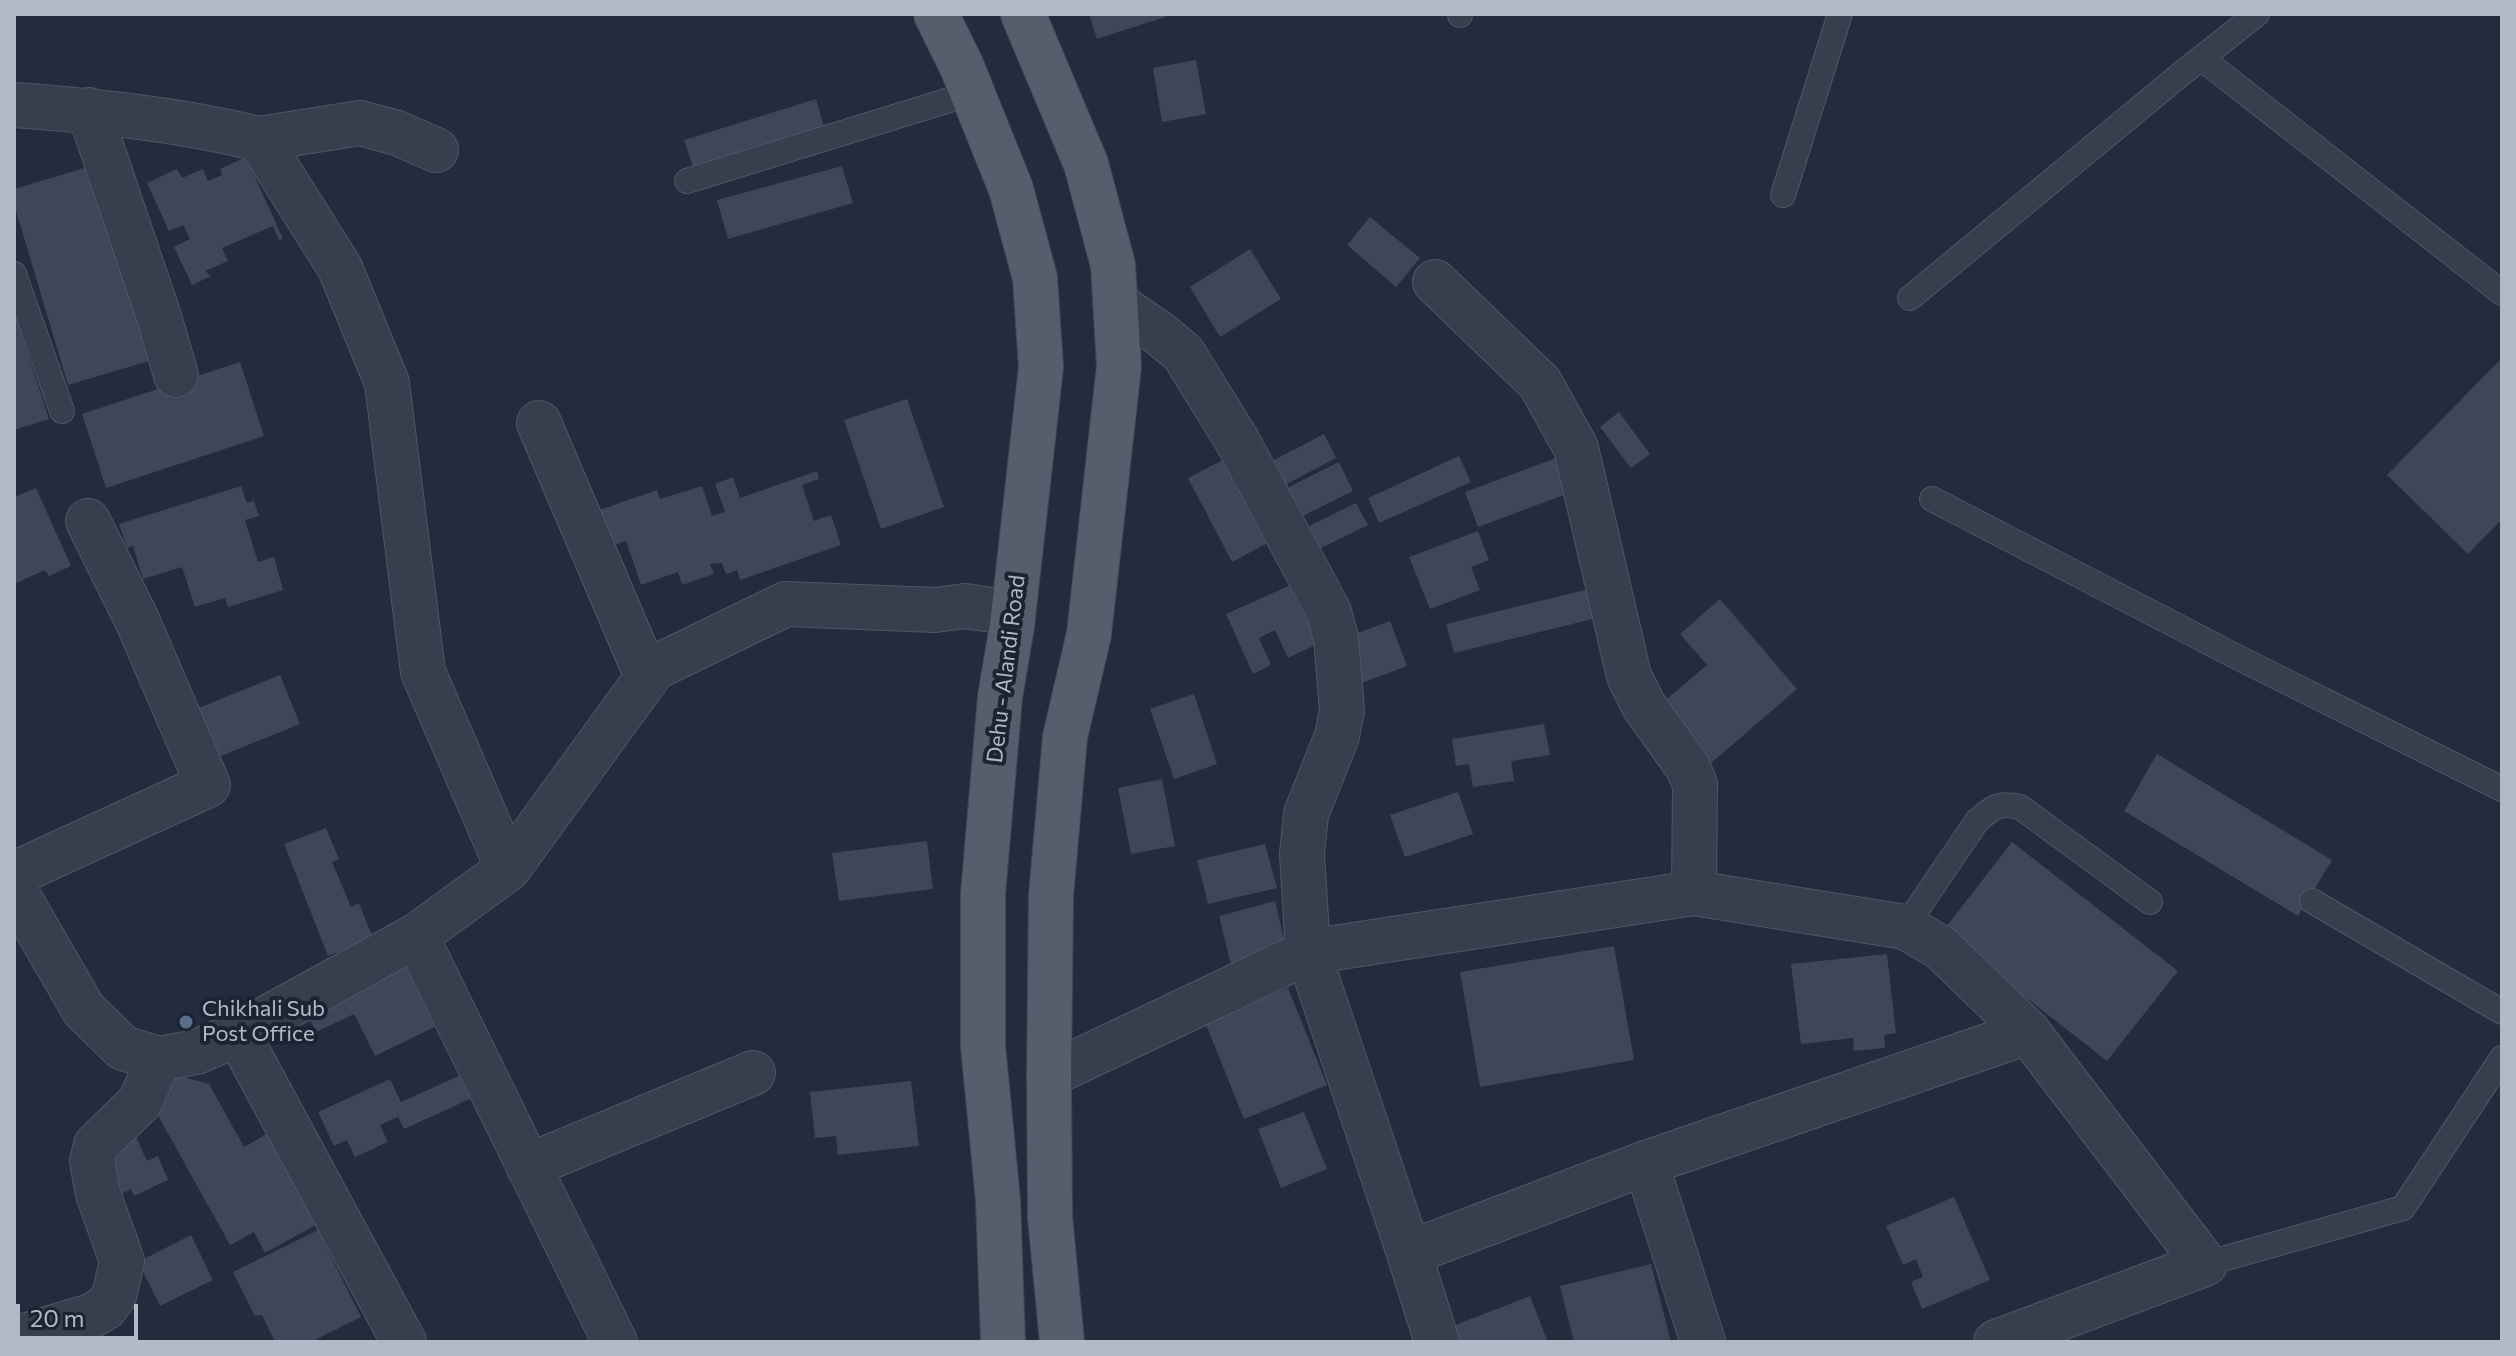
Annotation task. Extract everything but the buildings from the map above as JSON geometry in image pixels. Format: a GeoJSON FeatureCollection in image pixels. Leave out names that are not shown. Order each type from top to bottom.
{"type":"FeatureCollection","features":[{"type":"Feature","properties":{"kind":"main road","name":"Dehu - Alandi Road"},"geometry":{"type":"LineString","coordinates":[[936,14],[1011,189],[1035,278],[1041,367],[1013,613],[1000,697],[983,894],[983,1046],[998,1200],[1003,1342]]}},
{"type":"Feature","properties":{"kind":"main road"},"geometry":{"type":"LineString","coordinates":[[1023,14],[1086,164],[1113,265],[1119,366],[1089,634],[1065,737],[1051,896],[1050,1217],[1062,1342]]}},
{"type":"Feature","properties":{"kind":"street"},"geometry":{"type":"LineString","coordinates":[[14,105],[89,110],[213,128],[259,139],[360,123],[397,133],[436,150]]}},
{"type":"Feature","properties":{"kind":"street"},"geometry":{"type":"LineString","coordinates":[[89,110],[176,375]]}},
{"type":"Feature","properties":{"kind":"street"},"geometry":{"type":"LineString","coordinates":[[259,139],[340,268],[387,383],[423,672],[508,869]]}},
{"type":"Feature","properties":{"kind":"street"},"geometry":{"type":"LineString","coordinates":[[1435,282],[1540,383],[1576,448],[1629,676],[1644,706],[1687,766],[1695,784],[1694,893]]}},
{"type":"Feature","properties":{"kind":"street"},"geometry":{"type":"LineString","coordinates":[[1115,303],[1183,353],[1238,442],[1329,612],[1336,638],[1342,710],[1337,736],[1306,814],[1302,854],[1308,952],[1437,1342]]}},
{"type":"Feature","properties":{"kind":"street"},"geometry":{"type":"LineString","coordinates":[[539,423],[647,677]]}},
{"type":"Feature","properties":{"kind":"street"},"geometry":{"type":"LineString","coordinates":[[14,874],[208,785],[137,620],[88,521]]}},
{"type":"Feature","properties":{"kind":"street"},"geometry":{"type":"LineString","coordinates":[[14,889],[84,1010],[123,1048],[159,1059],[196,1052],[238,1034],[416,936],[508,869],[654,668],[786,604],[935,610],[965,606],[1013,613]]}},
{"type":"Feature","properties":{"kind":"street"},"geometry":{"type":"LineString","coordinates":[[1049,1075],[1308,952],[1694,893],[1905,927],[1941,948],[2028,1032],[2205,1264],[1996,1342]]}},
{"type":"Feature","properties":{"kind":"street"},"geometry":{"type":"LineString","coordinates":[[416,936],[615,1342]]}},
{"type":"Feature","properties":{"kind":"street"},"geometry":{"type":"LineString","coordinates":[[1409,1253],[1646,1163],[2028,1032]]}},
{"type":"Feature","properties":{"kind":"street"},"geometry":{"type":"LineString","coordinates":[[238,1034],[404,1342]]}},
{"type":"Feature","properties":{"kind":"street"},"geometry":{"type":"LineString","coordinates":[[14,1339],[91,1316],[105,1308],[114,1296],[122,1261],[98,1194],[92,1161],[96,1145],[140,1102],[159,1059]]}},
{"type":"Feature","properties":{"kind":"street"},"geometry":{"type":"LineString","coordinates":[[528,1166],[753,1073]]}},
{"type":"Feature","properties":{"kind":"street"},"geometry":{"type":"LineString","coordinates":[[1646,1163],[1703,1342]]}},
{"type":"Feature","properties":{"kind":"lane"},"geometry":{"type":"LineString","coordinates":[[1783,195],[1840,14]]}},
{"type":"Feature","properties":{"kind":"lane"},"geometry":{"type":"LineString","coordinates":[[1910,298],[2257,14]]}},
{"type":"Feature","properties":{"kind":"lane"},"geometry":{"type":"LineString","coordinates":[[2201,58],[2502,293]]}},
{"type":"Feature","properties":{"kind":"lane"},"geometry":{"type":"LineString","coordinates":[[687,181],[972,93]]}},
{"type":"Feature","properties":{"kind":"lane"},"geometry":{"type":"LineString","coordinates":[[14,274],[62,411]]}},
{"type":"Feature","properties":{"kind":"lane"},"geometry":{"type":"LineString","coordinates":[[1932,499],[2223,650],[2502,789]]}},
{"type":"Feature","properties":{"kind":"lane"},"geometry":{"type":"LineString","coordinates":[[1905,927],[1977,821],[1991,809],[2005,803],[2020,807],[2150,902]]}},
{"type":"Feature","properties":{"kind":"lane"},"geometry":{"type":"LineString","coordinates":[[2312,901],[2502,1012]]}},
{"type":"Feature","properties":{"kind":"lane"},"geometry":{"type":"LineString","coordinates":[[2205,1264],[2403,1208],[2500,1063]]}},
{"type":"Feature","properties":{"kind":"place","name":"Chikhali Sub Post Office"},"geometry":{"type":"Point","coordinates":[186,1022]}}]}
